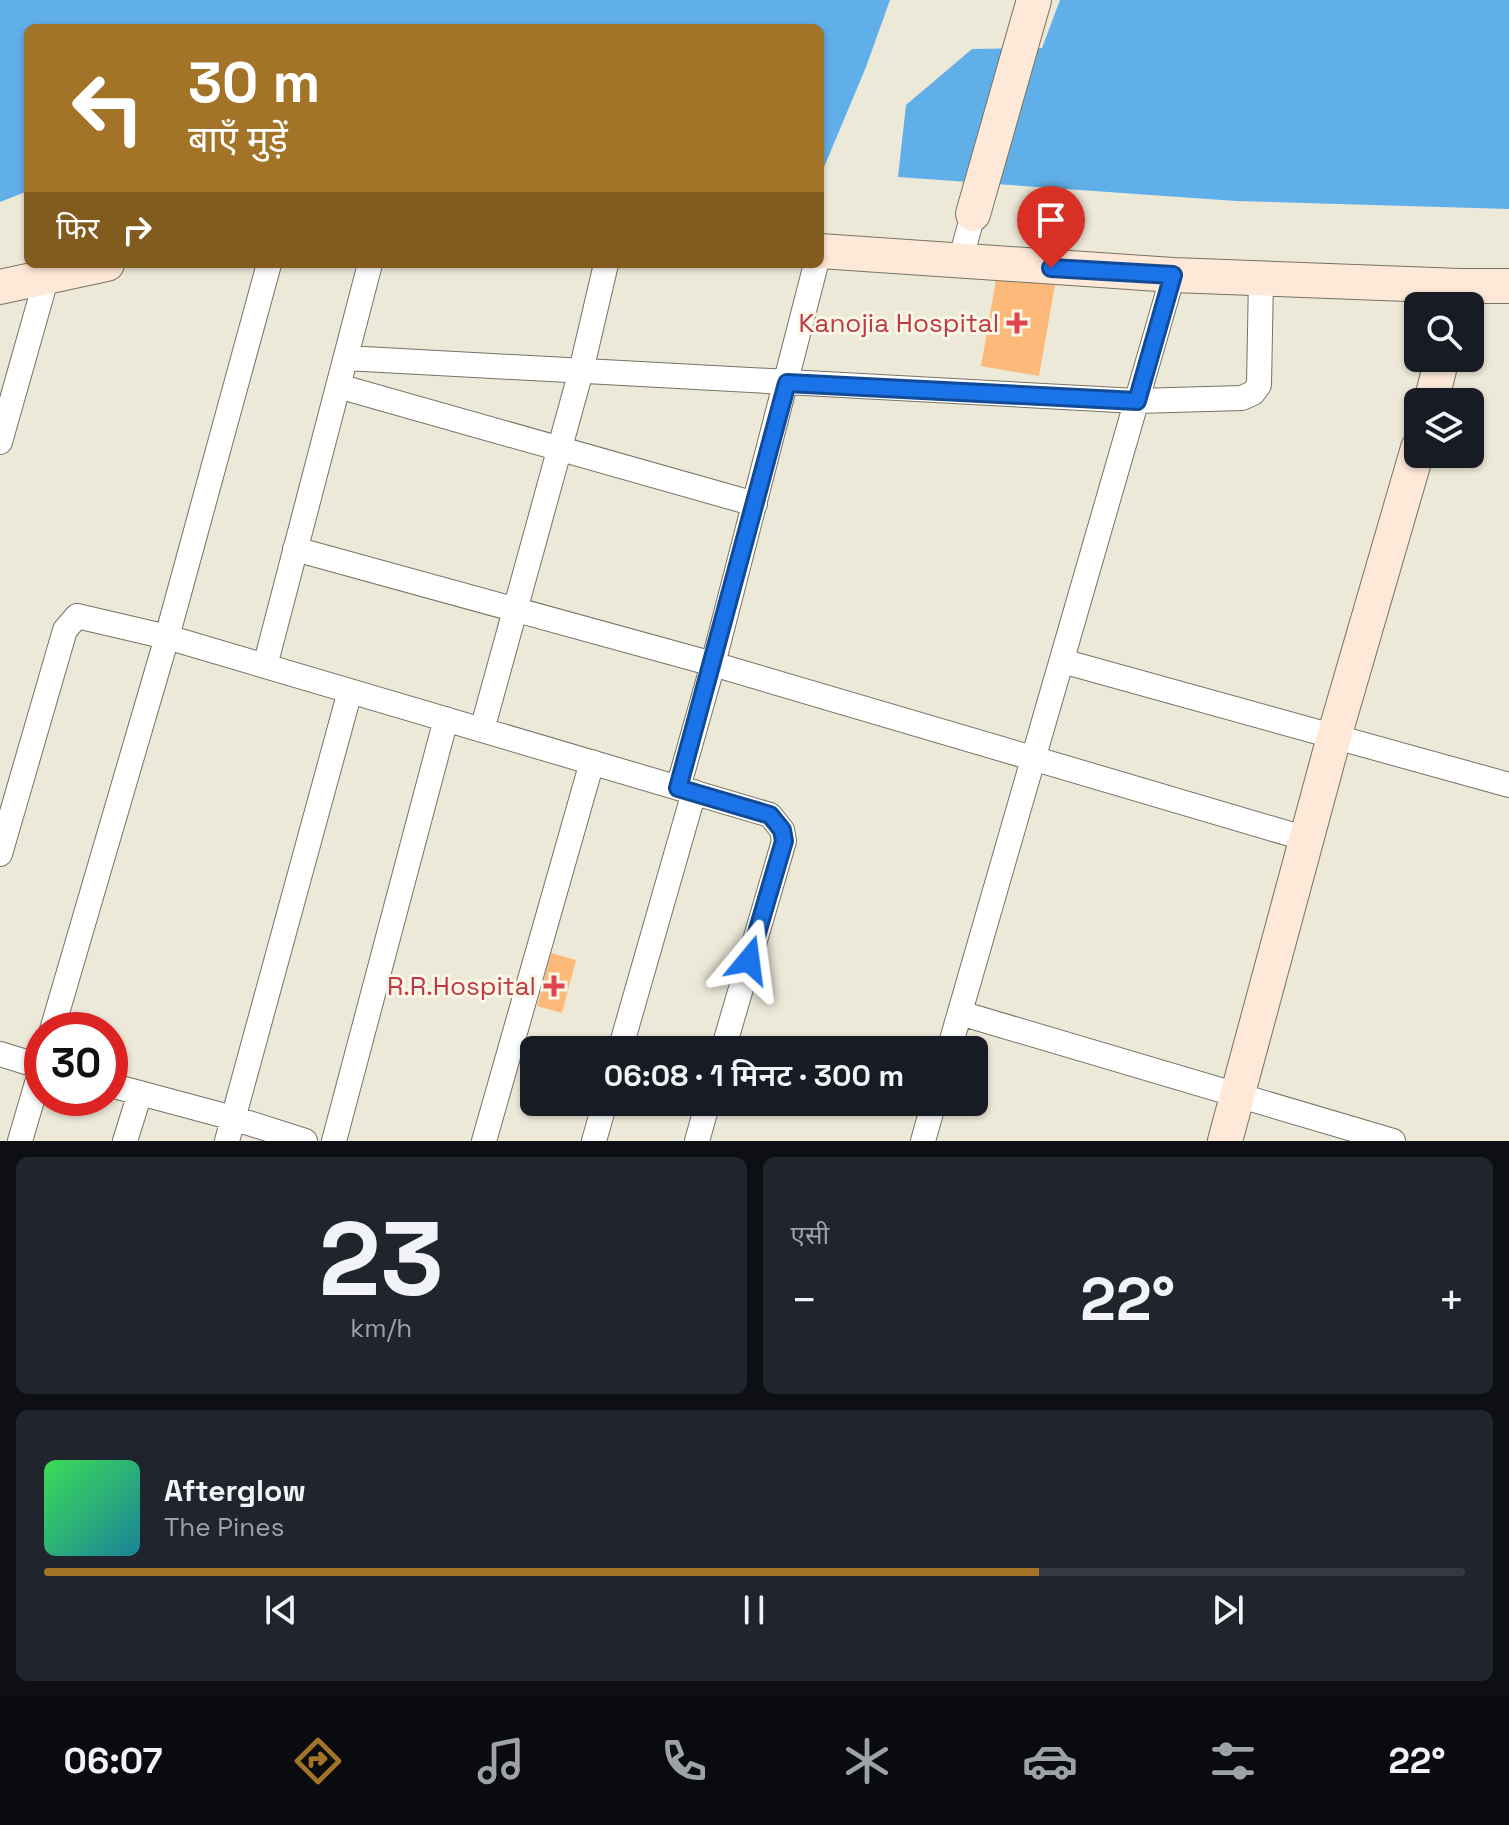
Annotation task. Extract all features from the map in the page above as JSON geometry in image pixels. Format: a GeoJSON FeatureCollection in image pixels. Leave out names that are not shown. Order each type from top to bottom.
{"type":"FeatureCollection","features":[{"type":"Feature","properties":{"kind":"street"},"geometry":{"type":"LineString","coordinates":[[960,262],[1034,0]]}},
{"type":"Feature","properties":{"kind":"street"},"geometry":{"type":"LineString","coordinates":[[824,251],[1261,278],[1414,292]]}},
{"type":"Feature","properties":{"kind":"street"},"geometry":{"type":"LineString","coordinates":[[0,287],[87,268]]}},
{"type":"Feature","properties":{"kind":"street"},"geometry":{"type":"LineString","coordinates":[[57,1012],[167,637],[268,268]]}},
{"type":"Feature","properties":{"kind":"street"},"geometry":{"type":"LineString","coordinates":[[265,666],[369,268]]}},
{"type":"Feature","properties":{"kind":"street"},"geometry":{"type":"LineString","coordinates":[[482,730],[581,371],[605,268]]}},
{"type":"Feature","properties":{"kind":"street"},"geometry":{"type":"LineString","coordinates":[[624,1036],[686,790],[713,664],[815,268]]}},
{"type":"Feature","properties":{"kind":"street"},"geometry":{"type":"LineString","coordinates":[[953,1036],[1173,275]]}},
{"type":"Feature","properties":{"kind":"street"},"geometry":{"type":"LineString","coordinates":[[0,442],[47,276]]}},
{"type":"Feature","properties":{"kind":"street"},"geometry":{"type":"LineString","coordinates":[[346,358],[1137,401],[1242,398],[1253,393],[1259,385],[1261,278]]}},
{"type":"Feature","properties":{"kind":"street"},"geometry":{"type":"LineString","coordinates":[[1478,292],[1509,286]]}},
{"type":"Feature","properties":{"kind":"street"},"geometry":{"type":"LineString","coordinates":[[338,386],[755,504]]}},
{"type":"Feature","properties":{"kind":"street"},"geometry":{"type":"LineString","coordinates":[[1225,1141],[1334,737],[1412,468]]}},
{"type":"Feature","properties":{"kind":"street"},"geometry":{"type":"LineString","coordinates":[[295,549],[713,664],[1307,839]]}},
{"type":"Feature","properties":{"kind":"street"},"geometry":{"type":"LineString","coordinates":[[0,854],[70,621],[77,616],[91,618],[167,637],[770,815],[782,830],[784,841],[727,1036]]}},
{"type":"Feature","properties":{"kind":"street"},"geometry":{"type":"LineString","coordinates":[[1062,661],[1509,785]]}},
{"type":"Feature","properties":{"kind":"street"},"geometry":{"type":"LineString","coordinates":[[230,1130],[350,691]]}},
{"type":"Feature","properties":{"kind":"street"},"geometry":{"type":"LineString","coordinates":[[334,1141],[446,719]]}},
{"type":"Feature","properties":{"kind":"street"},"geometry":{"type":"LineString","coordinates":[[484,1141],[592,762]]}},
{"type":"Feature","properties":{"kind":"street"},"geometry":{"type":"LineString","coordinates":[[960,1013],[1393,1141]]}},
{"type":"Feature","properties":{"kind":"street"},"geometry":{"type":"LineString","coordinates":[[0,1054],[24,1061]]}},
{"type":"Feature","properties":{"kind":"street"},"geometry":{"type":"LineString","coordinates":[[128,1090],[230,1130],[305,1141]]}},
{"type":"Feature","properties":{"kind":"street"},"geometry":{"type":"LineString","coordinates":[[125,1141],[140,1093]]}},
{"type":"Feature","properties":{"kind":"street"},"geometry":{"type":"LineString","coordinates":[[20,1141],[27,1116]]}},
{"type":"Feature","properties":{"kind":"street"},"geometry":{"type":"LineString","coordinates":[[594,1141],[601,1116]]}},
{"type":"Feature","properties":{"kind":"street"},"geometry":{"type":"LineString","coordinates":[[697,1141],[704,1116]]}},
{"type":"Feature","properties":{"kind":"street"},"geometry":{"type":"LineString","coordinates":[[923,1141],[930,1116]]}},
{"type":"Feature","properties":{"kind":"water"},"geometry":{"type":"Polygon","coordinates":[[[0,0],[890,0],[824,167],[824,24],[24,24],[24,193],[0,202],[0,0]]]}},
{"type":"Feature","properties":{"kind":"water"},"geometry":{"type":"Polygon","coordinates":[[[1060,0],[1509,0],[1509,209],[1236,201],[898,177],[906,105],[972,49],[1042,48],[1060,0]]]}},
{"type":"Feature","properties":{"kind":"building"},"geometry":{"type":"Polygon","coordinates":[[[998,269],[1056,279],[1039,376],[981,366],[998,269]]]}},
{"type":"Feature","properties":{"kind":"building"},"geometry":{"type":"Polygon","coordinates":[[[551,953],[576,960],[562,1013],[537,1006],[551,953]]]}},
{"type":"Feature","properties":{"kind":"place","name":"Kanojia Hospital"},"geometry":{"type":"Point","coordinates":[1017,323]}},
{"type":"Feature","properties":{"kind":"place","name":"R.R.Hospital"},"geometry":{"type":"Point","coordinates":[554,986]}},
{"type":"Feature","properties":{"kind":"route"},"geometry":{"type":"LineString","coordinates":[[749,960],[784,841],[782,830],[770,815],[678,788],[787,383],[1137,401],[1173,275],[1051,268]]}}]}
